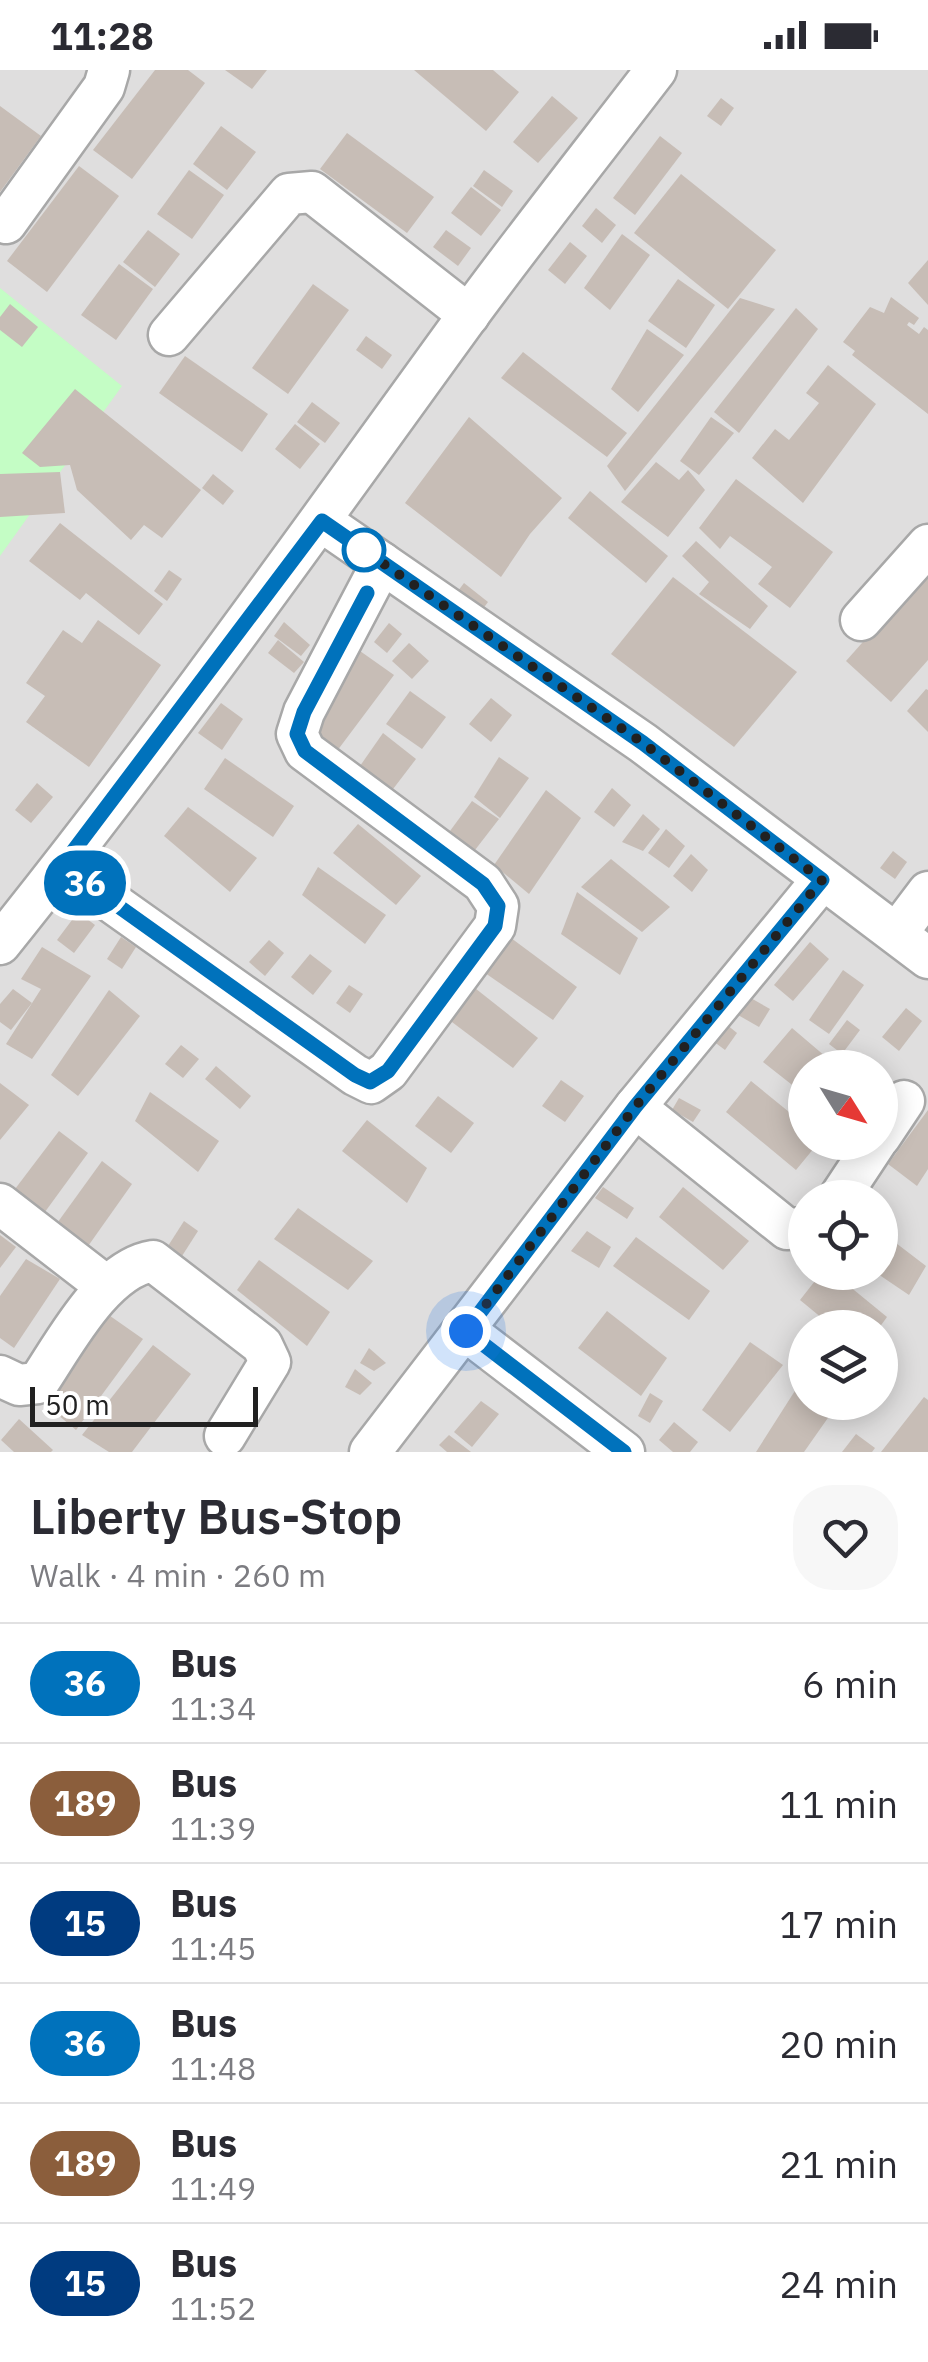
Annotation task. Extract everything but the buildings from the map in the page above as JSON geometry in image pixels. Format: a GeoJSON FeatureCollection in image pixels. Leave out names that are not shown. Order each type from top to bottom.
{"type":"FeatureCollection","features":[{"type":"Feature","properties":{"kind":"street"},"geometry":{"type":"LineString","coordinates":[[6,222],[104,87],[110,70]]}},
{"type":"Feature","properties":{"kind":"street"},"geometry":{"type":"LineString","coordinates":[[0,944],[322,521],[648,73]]}},
{"type":"Feature","properties":{"kind":"street"},"geometry":{"type":"LineString","coordinates":[[169,335],[289,194],[312,192],[469,315]]}},
{"type":"Feature","properties":{"kind":"street"},"geometry":{"type":"LineString","coordinates":[[322,521],[643,743],[928,958]]}},
{"type":"Feature","properties":{"kind":"street"},"geometry":{"type":"LineString","coordinates":[[861,620],[927,547]]}},
{"type":"Feature","properties":{"kind":"street"},"geometry":{"type":"LineString","coordinates":[[62,866],[355,1075],[370,1082],[388,1071],[495,926],[498,906],[483,884],[305,751],[297,734],[304,712],[382,564]]}},
{"type":"Feature","properties":{"kind":"street"},"geometry":{"type":"LineString","coordinates":[[370,1452],[635,1107],[822,880]]}},
{"type":"Feature","properties":{"kind":"street"},"geometry":{"type":"LineString","coordinates":[[897,934],[928,892]]}},
{"type":"Feature","properties":{"kind":"street"},"geometry":{"type":"LineString","coordinates":[[898,1109],[904,1100]]}},
{"type":"Feature","properties":{"kind":"street"},"geometry":{"type":"LineString","coordinates":[[635,1107],[788,1229]]}},
{"type":"Feature","properties":{"kind":"street"},"geometry":{"type":"LineString","coordinates":[[0,1204],[106,1286]]}},
{"type":"Feature","properties":{"kind":"street"},"geometry":{"type":"LineString","coordinates":[[0,1376],[18,1386],[38,1383],[106,1286],[136,1264],[153,1260],[262,1345],[270,1362],[225,1436]]}},
{"type":"Feature","properties":{"kind":"street"},"geometry":{"type":"LineString","coordinates":[[466,1331],[624,1452]]}},
{"type":"Feature","properties":{"kind":"shaded area"},"geometry":{"type":"Polygon","coordinates":[[[0,70],[928,70],[928,1452],[0,1452],[0,70]]]}},
{"type":"Feature","properties":{"kind":"green space"},"geometry":{"type":"Polygon","coordinates":[[[0,288],[122,386],[0,556],[0,288]]]}},
{"type":"Feature","properties":{"kind":"bus line","name":"36"},"geometry":{"type":"LineString","coordinates":[[367,593],[304,712],[297,734],[305,751],[483,884],[498,906],[495,926],[388,1071],[370,1082],[355,1075],[62,866],[322,521],[643,743],[822,880],[635,1107],[466,1331],[624,1452]]}},
{"type":"Feature","properties":{"kind":"route"},"geometry":{"type":"LineString","coordinates":[[364,550],[352,542],[643,743],[822,880],[635,1107],[466,1331]]}}]}
